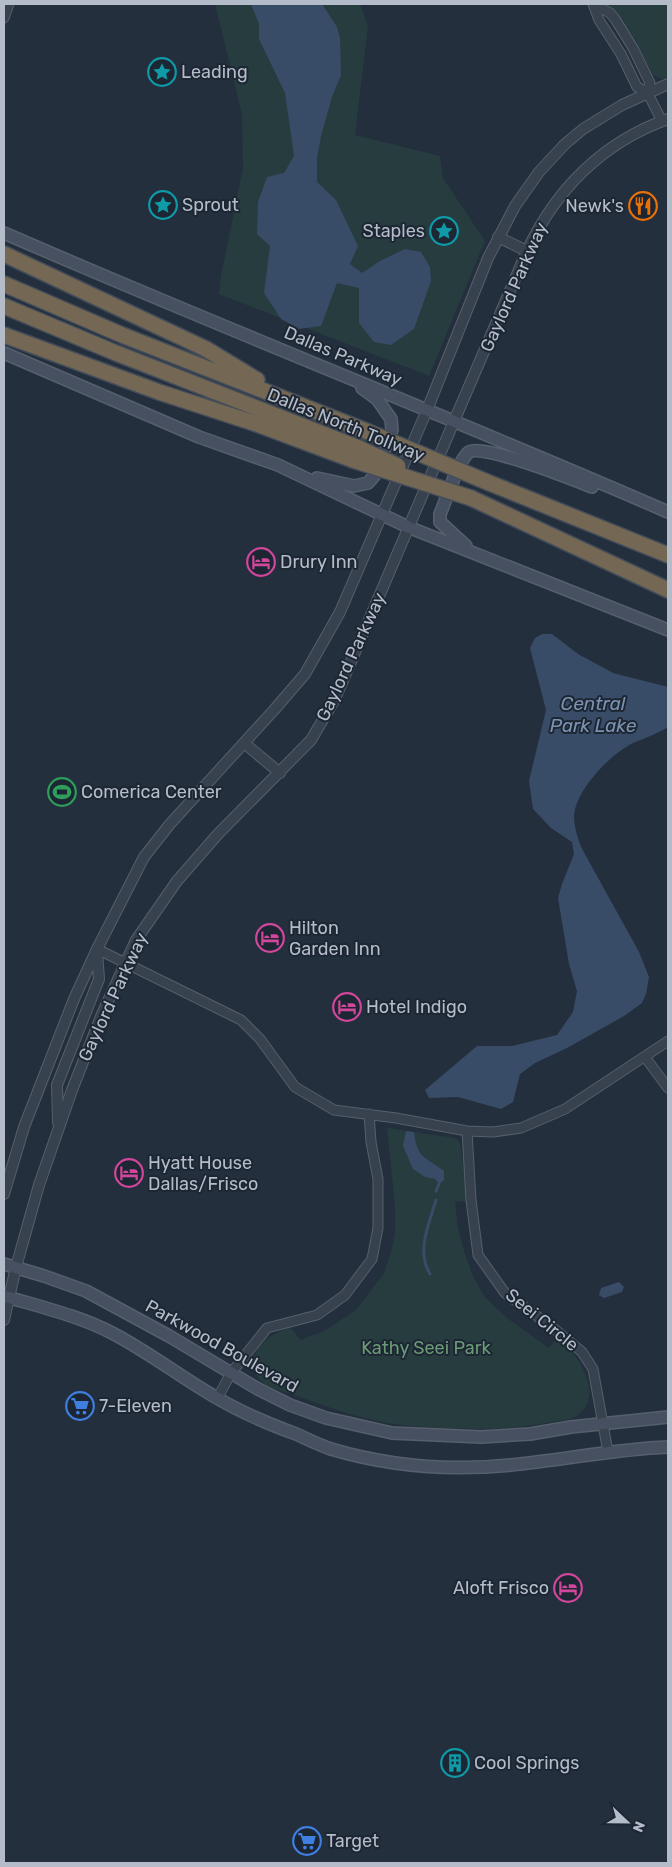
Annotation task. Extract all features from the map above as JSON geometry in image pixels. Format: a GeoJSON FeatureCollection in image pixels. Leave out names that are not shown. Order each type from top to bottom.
{"type":"FeatureCollection","features":[{"type":"Feature","properties":{"kind":"highway"},"geometry":{"type":"LineString","coordinates":[[4,254],[206,349],[290,400]]}},
{"type":"Feature","properties":{"kind":"highway","name":"Dallas North Tollway"},"geometry":{"type":"LineString","coordinates":[[4,284],[122,335],[290,400],[668,555]]}},
{"type":"Feature","properties":{"kind":"highway","name":"Dallas North Tollway"},"geometry":{"type":"LineString","coordinates":[[4,306],[356,454],[475,500],[668,590]]}},
{"type":"Feature","properties":{"kind":"highway"},"geometry":{"type":"LineString","coordinates":[[4,335],[159,392],[356,454]]}},
{"type":"Feature","properties":{"kind":"main road","name":"Dallas Parkway"},"geometry":{"type":"LineString","coordinates":[[4,233],[126,286],[454,420],[668,512]]}},
{"type":"Feature","properties":{"kind":"main road"},"geometry":{"type":"LineString","coordinates":[[4,353],[199,437],[328,481],[354,486],[368,483],[374,476],[392,430],[390,419],[377,399],[347,377]]}},
{"type":"Feature","properties":{"kind":"main road"},"geometry":{"type":"LineString","coordinates":[[474,552],[440,522],[440,514],[462,459],[470,452],[478,450],[502,455],[598,489],[624,492]]}},
{"type":"Feature","properties":{"kind":"main road"},"geometry":{"type":"LineString","coordinates":[[278,465],[408,527],[668,630]]}},
{"type":"Feature","properties":{"kind":"main road","name":"Parkwood Boulevard"},"geometry":{"type":"LineString","coordinates":[[4,1264],[86,1291],[290,1405],[326,1418],[392,1433],[481,1436],[530,1434],[603,1423],[668,1417]]}},
{"type":"Feature","properties":{"kind":"main road"},"geometry":{"type":"LineString","coordinates":[[6,1297],[45,1307],[113,1334],[144,1351],[217,1399],[258,1420],[331,1448],[402,1464],[437,1467],[500,1466],[638,1448],[668,1447]]}},
{"type":"Feature","properties":{"kind":"street"},"geometry":{"type":"LineString","coordinates":[[4,18],[9,4]]}},
{"type":"Feature","properties":{"kind":"street"},"geometry":{"type":"LineString","coordinates":[[593,4],[610,12],[624,33],[650,83],[647,92]]}},
{"type":"Feature","properties":{"kind":"street"},"geometry":{"type":"LineString","coordinates":[[593,4],[598,20],[621,54],[637,87],[647,92],[665,120]]}},
{"type":"Feature","properties":{"kind":"street","name":"Gaylord Parkway"},"geometry":{"type":"LineString","coordinates":[[4,1194],[24,1127],[74,999],[144,857],[170,824],[304,674],[340,612],[427,410],[498,237],[515,206],[539,172],[565,144],[600,117],[647,92],[668,84]]}},
{"type":"Feature","properties":{"kind":"street","name":"Gaylord Parkway"},"geometry":{"type":"LineString","coordinates":[[4,1320],[6,1297],[39,1185],[72,1090],[125,963],[148,921],[177,881],[218,834],[311,740],[335,699],[454,420],[464,402],[527,251],[550,208],[581,171],[593,161],[622,140],[665,120]]}},
{"type":"Feature","properties":{"kind":"street"},"geometry":{"type":"LineString","coordinates":[[498,237],[527,251]]}},
{"type":"Feature","properties":{"kind":"street"},"geometry":{"type":"LineString","coordinates":[[244,743],[280,773]]}},
{"type":"Feature","properties":{"kind":"street"},"geometry":{"type":"LineString","coordinates":[[97,949],[241,1020],[260,1039],[295,1086],[334,1110],[396,1118],[467,1132],[493,1132],[521,1128],[565,1109],[668,1041]]}},
{"type":"Feature","properties":{"kind":"street"},"geometry":{"type":"LineString","coordinates":[[58,1130],[57,1085],[99,979],[97,949]]}},
{"type":"Feature","properties":{"kind":"street"},"geometry":{"type":"LineString","coordinates":[[645,1057],[668,1088]]}},
{"type":"Feature","properties":{"kind":"street"},"geometry":{"type":"LineString","coordinates":[[217,1399],[232,1373],[267,1328],[317,1315],[345,1295],[372,1259],[378,1228],[378,1179],[371,1142],[369,1114]]}},
{"type":"Feature","properties":{"kind":"street","name":"Seei Circle"},"geometry":{"type":"LineString","coordinates":[[467,1132],[471,1200],[478,1256],[505,1293],[552,1327],[582,1352],[593,1369],[608,1452]]}},
{"type":"Feature","properties":{"kind":"green space"},"geometry":{"type":"Polygon","coordinates":[[[215,4],[360,4],[368,26],[355,135],[440,156],[443,178],[485,241],[429,376],[219,294],[243,168],[242,114],[215,4]]]}},
{"type":"Feature","properties":{"kind":"green space"},"geometry":{"type":"Polygon","coordinates":[[[608,4],[668,4],[668,78],[662,79],[653,75],[635,39],[608,4]]]}},
{"type":"Feature","properties":{"kind":"green space","name":"Kathy Seei Park"},"geometry":{"type":"Polygon","coordinates":[[[387,1128],[455,1138],[460,1142],[468,1202],[455,1201],[458,1229],[473,1276],[484,1296],[507,1318],[549,1348],[558,1337],[575,1355],[587,1378],[589,1390],[588,1401],[582,1411],[571,1419],[492,1429],[421,1427],[381,1422],[351,1414],[272,1387],[257,1377],[253,1369],[253,1360],[256,1351],[265,1341],[277,1333],[291,1328],[301,1340],[326,1330],[356,1310],[384,1273],[395,1234],[395,1206],[387,1128]]]}},
{"type":"Feature","properties":{"kind":"water"},"geometry":{"type":"Polygon","coordinates":[[[251,4],[322,4],[337,27],[340,38],[341,75],[332,97],[321,136],[317,158],[317,182],[336,200],[358,246],[350,264],[362,273],[380,261],[405,249],[421,252],[430,267],[431,281],[414,329],[391,345],[374,342],[359,323],[359,288],[337,283],[321,326],[299,329],[281,319],[264,293],[270,246],[257,234],[258,202],[267,177],[284,173],[294,156],[285,93],[259,39],[259,24],[251,4]]]}},
{"type":"Feature","properties":{"kind":"water","name":"Central Park Lake"},"geometry":{"type":"Polygon","coordinates":[[[542,634],[552,634],[578,654],[613,673],[668,687],[668,727],[624,748],[607,762],[584,790],[574,814],[575,828],[581,847],[639,952],[649,977],[646,994],[642,1003],[624,1016],[567,1048],[535,1063],[520,1074],[513,1102],[501,1109],[458,1097],[429,1098],[425,1090],[477,1046],[512,1046],[557,1035],[573,1012],[577,991],[569,964],[558,898],[574,854],[572,842],[551,828],[533,809],[529,781],[546,710],[530,648],[535,638],[542,634]]]}},
{"type":"Feature","properties":{"kind":"water"},"geometry":{"type":"Polygon","coordinates":[[[406,1131],[414,1132],[417,1147],[423,1156],[444,1171],[444,1180],[439,1184],[435,1179],[425,1177],[413,1169],[403,1146],[406,1131]]]}},
{"type":"Feature","properties":{"kind":"water"},"geometry":{"type":"Polygon","coordinates":[[[619,1282],[624,1287],[622,1292],[604,1298],[599,1295],[601,1288],[619,1282]]]}},
{"type":"Feature","properties":{"kind":"waterway"},"geometry":{"type":"LineString","coordinates":[[436,1191],[439,1184]]}},
{"type":"Feature","properties":{"kind":"waterway"},"geometry":{"type":"LineString","coordinates":[[430,1274],[426,1265],[424,1247],[427,1228],[436,1200]]}},
{"type":"Feature","properties":{"kind":"place","name":"Leading"},"geometry":{"type":"Point","coordinates":[162,72]}},
{"type":"Feature","properties":{"kind":"place","name":"Sprout"},"geometry":{"type":"Point","coordinates":[163,205]}},
{"type":"Feature","properties":{"kind":"place","name":"Newk's"},"geometry":{"type":"Point","coordinates":[643,206]}},
{"type":"Feature","properties":{"kind":"place","name":"Staples"},"geometry":{"type":"Point","coordinates":[444,231]}},
{"type":"Feature","properties":{"kind":"place","name":"Drury Inn"},"geometry":{"type":"Point","coordinates":[261,562]}},
{"type":"Feature","properties":{"kind":"place","name":"Comerica Center"},"geometry":{"type":"Point","coordinates":[62,792]}},
{"type":"Feature","properties":{"kind":"place","name":"Hilton Garden Inn"},"geometry":{"type":"Point","coordinates":[270,938]}},
{"type":"Feature","properties":{"kind":"place","name":"Hotel Indigo"},"geometry":{"type":"Point","coordinates":[347,1007]}},
{"type":"Feature","properties":{"kind":"place","name":"Hyatt House Dallas/Frisco"},"geometry":{"type":"Point","coordinates":[129,1173]}},
{"type":"Feature","properties":{"kind":"place","name":"7-Eleven"},"geometry":{"type":"Point","coordinates":[80,1406]}},
{"type":"Feature","properties":{"kind":"place","name":"Aloft Frisco"},"geometry":{"type":"Point","coordinates":[568,1588]}},
{"type":"Feature","properties":{"kind":"place","name":"Cool Springs"},"geometry":{"type":"Point","coordinates":[455,1763]}},
{"type":"Feature","properties":{"kind":"place","name":"Target"},"geometry":{"type":"Point","coordinates":[307,1841]}}]}
